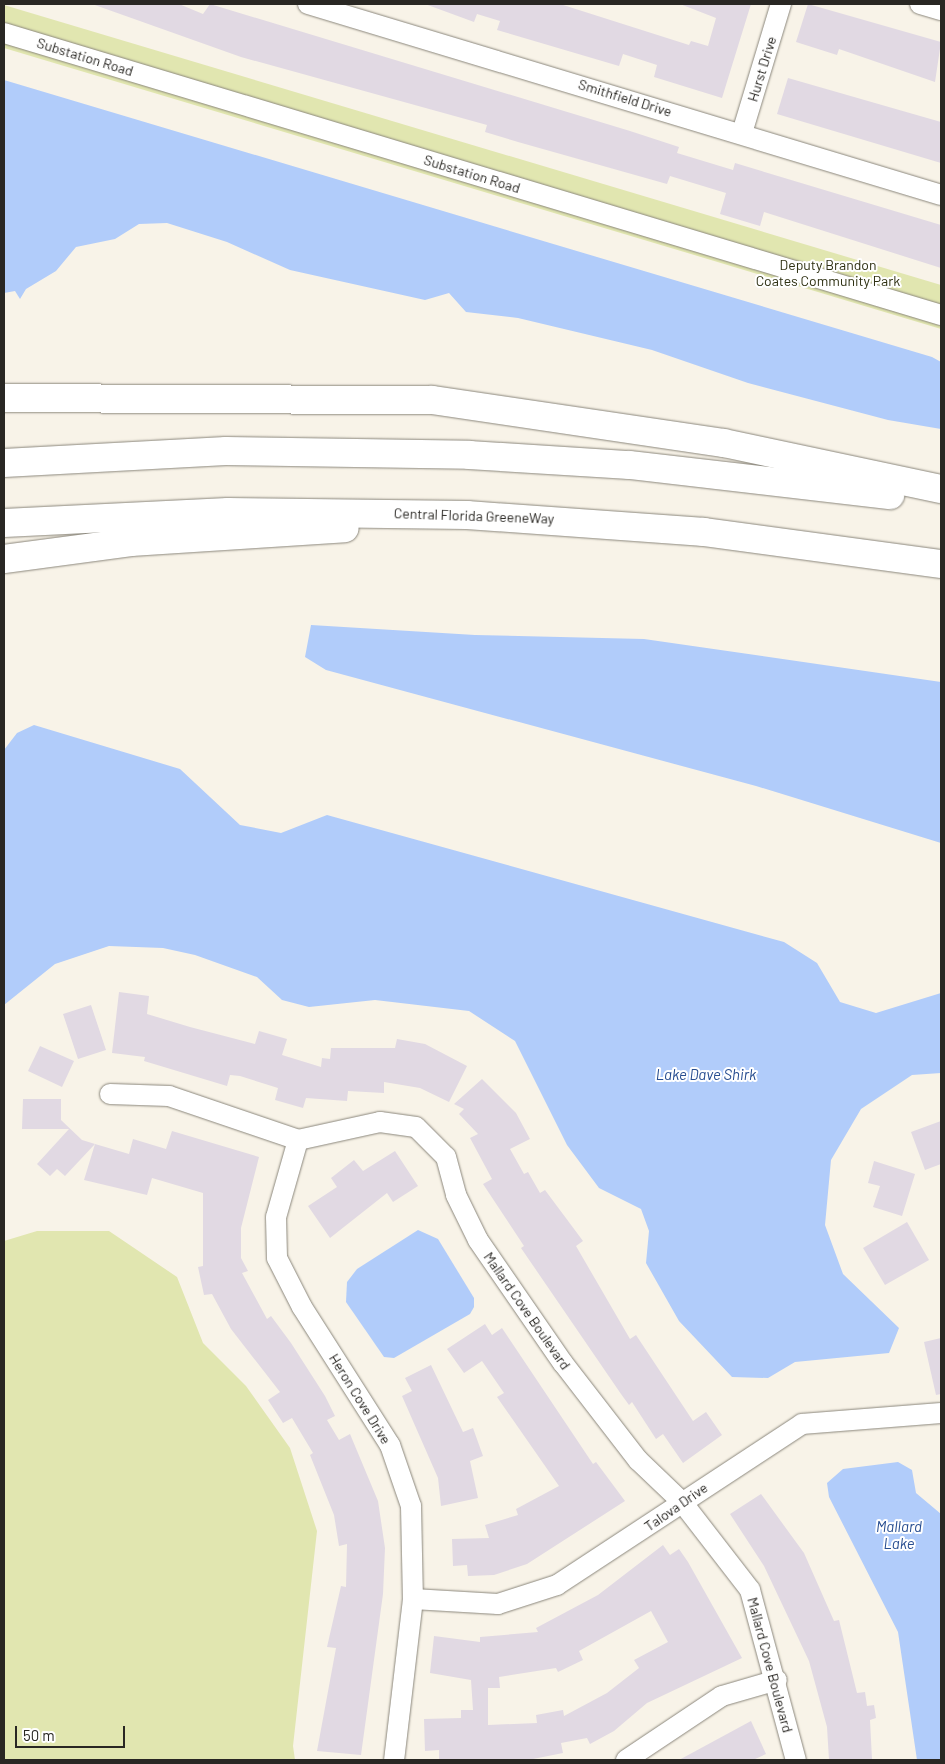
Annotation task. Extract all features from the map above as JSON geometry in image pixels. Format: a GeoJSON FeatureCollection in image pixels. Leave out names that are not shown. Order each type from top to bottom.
{"type":"FeatureCollection","features":[{"type":"Feature","properties":{"kind":"highway"},"geometry":{"type":"LineString","coordinates":[[4,398],[432,400],[724,444],[941,488]]}},
{"type":"Feature","properties":{"kind":"highway"},"geometry":{"type":"LineString","coordinates":[[4,403],[45,398]]}},
{"type":"Feature","properties":{"kind":"highway"},"geometry":{"type":"LineString","coordinates":[[4,463],[226,452],[478,455],[710,472],[941,504]]}},
{"type":"Feature","properties":{"kind":"highway","name":"Central Florida GreeneWay"},"geometry":{"type":"LineString","coordinates":[[4,523],[147,514],[327,511],[546,519],[704,532],[941,564]]}},
{"type":"Feature","properties":{"kind":"highway"},"geometry":{"type":"LineString","coordinates":[[4,559],[131,542],[385,526],[704,532]]}},
{"type":"Feature","properties":{"kind":"street","name":"Smithfield Drive"},"geometry":{"type":"LineString","coordinates":[[308,4],[941,194]]}},
{"type":"Feature","properties":{"kind":"street","name":"Hurst Drive"},"geometry":{"type":"LineString","coordinates":[[742,133],[781,4]]}},
{"type":"Feature","properties":{"kind":"street"},"geometry":{"type":"LineString","coordinates":[[920,4],[941,10]]}},
{"type":"Feature","properties":{"kind":"street","name":"Substation Road"},"geometry":{"type":"LineString","coordinates":[[4,33],[941,315]]}},
{"type":"Feature","properties":{"kind":"street"},"geometry":{"type":"LineString","coordinates":[[110,1094],[169,1096],[298,1140]]}},
{"type":"Feature","properties":{"kind":"street","name":"Mallard Cove Boulevard"},"geometry":{"type":"LineString","coordinates":[[298,1140],[380,1122],[416,1127],[446,1157],[456,1195],[478,1240],[563,1363],[638,1460],[682,1502],[750,1590],[777,1680],[796,1760]]}},
{"type":"Feature","properties":{"kind":"street","name":"Heron Cove Drive"},"geometry":{"type":"LineString","coordinates":[[298,1140],[276,1217],[277,1258],[302,1306],[390,1445],[411,1506],[413,1599],[394,1760]]}},
{"type":"Feature","properties":{"kind":"street","name":"Talova Drive"},"geometry":{"type":"LineString","coordinates":[[413,1599],[498,1604],[557,1585],[802,1424],[941,1412]]}},
{"type":"Feature","properties":{"kind":"street"},"geometry":{"type":"LineString","coordinates":[[626,1760],[722,1696],[777,1680]]}},
{"type":"Feature","properties":{"kind":"green space","name":"Deputy Brandon Coates Community Park"},"geometry":{"type":"Polygon","coordinates":[[[4,5],[941,285],[941,329],[4,48],[4,5]]]}},
{"type":"Feature","properties":{"kind":"green space"},"geometry":{"type":"Polygon","coordinates":[[[37,1231],[109,1231],[177,1277],[203,1343],[246,1386],[290,1448],[317,1531],[293,1746],[295,1760],[4,1760],[4,1241],[37,1231]]]}},
{"type":"Feature","properties":{"kind":"water"},"geometry":{"type":"Polygon","coordinates":[[[4,80],[932,357],[941,362],[941,429],[888,420],[748,383],[652,350],[518,318],[466,312],[449,293],[425,300],[290,270],[227,242],[167,223],[139,224],[115,239],[76,247],[56,271],[26,289],[20,299],[15,291],[4,293],[4,80]]]}},
{"type":"Feature","properties":{"kind":"water"},"geometry":{"type":"Polygon","coordinates":[[[311,625],[475,635],[644,639],[941,682],[941,843],[756,786],[326,670],[305,657],[311,625]]]}},
{"type":"Feature","properties":{"kind":"water","name":"Lake Dave Shirk"},"geometry":{"type":"Polygon","coordinates":[[[34,725],[180,769],[240,825],[281,833],[327,815],[784,942],[817,963],[840,1002],[876,1013],[941,993],[941,1073],[912,1075],[861,1109],[831,1160],[825,1225],[843,1274],[899,1328],[889,1353],[795,1362],[768,1378],[732,1377],[679,1321],[646,1263],[649,1231],[641,1209],[599,1188],[567,1145],[515,1041],[469,1011],[375,1000],[309,1007],[282,1000],[257,977],[195,955],[163,948],[109,946],[55,964],[4,1005],[4,750],[17,733],[34,725]]]}},
{"type":"Feature","properties":{"kind":"water"},"geometry":{"type":"Polygon","coordinates":[[[418,1230],[438,1239],[474,1298],[474,1307],[470,1314],[394,1358],[384,1357],[346,1302],[347,1282],[357,1269],[418,1230]]]}},
{"type":"Feature","properties":{"kind":"water","name":"Mallard Lake"},"geometry":{"type":"Polygon","coordinates":[[[898,1462],[912,1470],[916,1493],[941,1514],[941,1760],[917,1760],[898,1632],[829,1497],[827,1483],[843,1469],[898,1462]]]}},
{"type":"Feature","properties":{"kind":"building"},"geometry":{"type":"Polygon","coordinates":[[[92,4],[179,4],[203,14],[210,4],[630,131],[679,147],[677,153],[733,170],[735,163],[941,225],[941,268],[764,212],[760,226],[720,214],[726,193],[670,176],[667,184],[518,142],[485,132],[487,125],[241,57],[92,4]]]}},
{"type":"Feature","properties":{"kind":"building"},"geometry":{"type":"Polygon","coordinates":[[[425,4],[560,4],[689,45],[691,41],[708,46],[716,18],[680,4],[751,4],[722,98],[654,77],[657,65],[623,54],[619,66],[497,30],[500,21],[477,14],[474,22],[425,4]]]}},
{"type":"Feature","properties":{"kind":"building"},"geometry":{"type":"Polygon","coordinates":[[[808,4],[941,42],[935,82],[839,49],[837,55],[796,42],[808,4]]]}},
{"type":"Feature","properties":{"kind":"building"},"geometry":{"type":"Polygon","coordinates":[[[788,78],[941,122],[941,163],[777,114],[788,78]]]}},
{"type":"Feature","properties":{"kind":"building"},"geometry":{"type":"Polygon","coordinates":[[[119,992],[149,996],[147,1014],[190,1027],[255,1044],[259,1031],[287,1039],[282,1055],[321,1067],[322,1058],[330,1059],[331,1048],[395,1048],[397,1039],[425,1044],[467,1066],[449,1102],[420,1088],[384,1082],[384,1093],[348,1091],[347,1101],[306,1098],[303,1108],[275,1100],[278,1088],[240,1076],[230,1075],[227,1086],[144,1061],[145,1057],[112,1053],[119,992]]]}},
{"type":"Feature","properties":{"kind":"building"},"geometry":{"type":"Polygon","coordinates":[[[91,1005],[106,1050],[78,1059],[63,1014],[91,1005]]]}},
{"type":"Feature","properties":{"kind":"building"},"geometry":{"type":"Polygon","coordinates":[[[40,1046],[74,1061],[62,1087],[28,1071],[40,1046]]]}},
{"type":"Feature","properties":{"kind":"building"},"geometry":{"type":"Polygon","coordinates":[[[482,1079],[516,1113],[530,1139],[510,1149],[524,1174],[528,1172],[540,1193],[545,1190],[583,1241],[576,1246],[630,1339],[636,1335],[693,1421],[706,1412],[722,1435],[683,1463],[663,1434],[656,1439],[632,1402],[629,1405],[621,1394],[521,1248],[524,1246],[483,1184],[492,1179],[470,1138],[478,1134],[459,1114],[464,1109],[454,1104],[482,1079]]]}},
{"type":"Feature","properties":{"kind":"building"},"geometry":{"type":"Polygon","coordinates":[[[23,1099],[61,1099],[61,1120],[82,1140],[95,1144],[65,1176],[57,1169],[50,1176],[37,1164],[69,1129],[22,1129],[23,1099]]]}},
{"type":"Feature","properties":{"kind":"building"},"geometry":{"type":"Polygon","coordinates":[[[941,1121],[941,1164],[925,1170],[911,1132],[941,1121]]]}},
{"type":"Feature","properties":{"kind":"building"},"geometry":{"type":"Polygon","coordinates":[[[172,1131],[259,1157],[241,1228],[241,1258],[248,1271],[242,1273],[267,1319],[271,1316],[325,1396],[335,1416],[327,1420],[339,1440],[350,1434],[378,1501],[385,1548],[383,1594],[361,1755],[317,1751],[336,1648],[327,1647],[341,1586],[346,1587],[347,1544],[339,1546],[334,1515],[310,1455],[313,1453],[292,1418],[283,1423],[268,1400],[280,1392],[231,1329],[212,1294],[204,1295],[198,1267],[203,1266],[203,1193],[152,1178],[147,1195],[84,1180],[95,1144],[129,1154],[133,1139],[166,1149],[172,1131]]]}},
{"type":"Feature","properties":{"kind":"building"},"geometry":{"type":"Polygon","coordinates":[[[395,1151],[418,1186],[393,1202],[387,1193],[330,1238],[308,1206],[337,1187],[331,1178],[354,1160],[363,1171],[395,1151]]]}},
{"type":"Feature","properties":{"kind":"building"},"geometry":{"type":"Polygon","coordinates":[[[874,1161],[915,1174],[902,1216],[873,1207],[880,1186],[868,1183],[874,1161]]]}},
{"type":"Feature","properties":{"kind":"building"},"geometry":{"type":"Polygon","coordinates":[[[907,1222],[929,1260],[885,1285],[863,1248],[907,1222]]]}},
{"type":"Feature","properties":{"kind":"building"},"geometry":{"type":"Polygon","coordinates":[[[485,1324],[492,1335],[502,1328],[593,1464],[596,1462],[625,1501],[527,1564],[494,1575],[468,1576],[467,1565],[453,1566],[452,1539],[489,1538],[485,1525],[518,1515],[516,1509],[559,1486],[497,1397],[504,1393],[482,1361],[464,1373],[447,1349],[485,1324]]]}},
{"type":"Feature","properties":{"kind":"building"},"geometry":{"type":"Polygon","coordinates":[[[941,1338],[941,1394],[936,1395],[924,1342],[941,1338]]]}},
{"type":"Feature","properties":{"kind":"building"},"geometry":{"type":"Polygon","coordinates":[[[431,1365],[463,1432],[473,1428],[483,1456],[470,1461],[478,1498],[441,1506],[438,1478],[402,1396],[412,1391],[405,1378],[431,1365]]]}},
{"type":"Feature","properties":{"kind":"building"},"geometry":{"type":"Polygon","coordinates":[[[761,1494],[804,1553],[834,1621],[839,1620],[857,1693],[865,1692],[867,1706],[874,1705],[876,1718],[870,1720],[872,1759],[829,1760],[827,1727],[809,1661],[764,1566],[730,1514],[761,1494]]]}},
{"type":"Feature","properties":{"kind":"building"},"geometry":{"type":"Polygon","coordinates":[[[663,1545],[670,1555],[679,1549],[742,1658],[647,1703],[614,1731],[590,1744],[587,1738],[561,1743],[563,1753],[528,1760],[439,1760],[439,1750],[425,1751],[424,1719],[461,1718],[461,1710],[473,1710],[471,1680],[430,1673],[434,1636],[480,1642],[480,1637],[538,1632],[536,1628],[598,1595],[663,1545]],[[651,1611],[579,1651],[583,1660],[558,1672],[556,1668],[499,1677],[500,1688],[488,1688],[488,1725],[537,1723],[536,1715],[563,1710],[564,1716],[607,1693],[639,1668],[634,1660],[668,1642],[651,1611]]]}},
{"type":"Feature","properties":{"kind":"building"},"geometry":{"type":"Polygon","coordinates":[[[751,1721],[766,1754],[753,1760],[679,1760],[751,1721]]]}}]}
